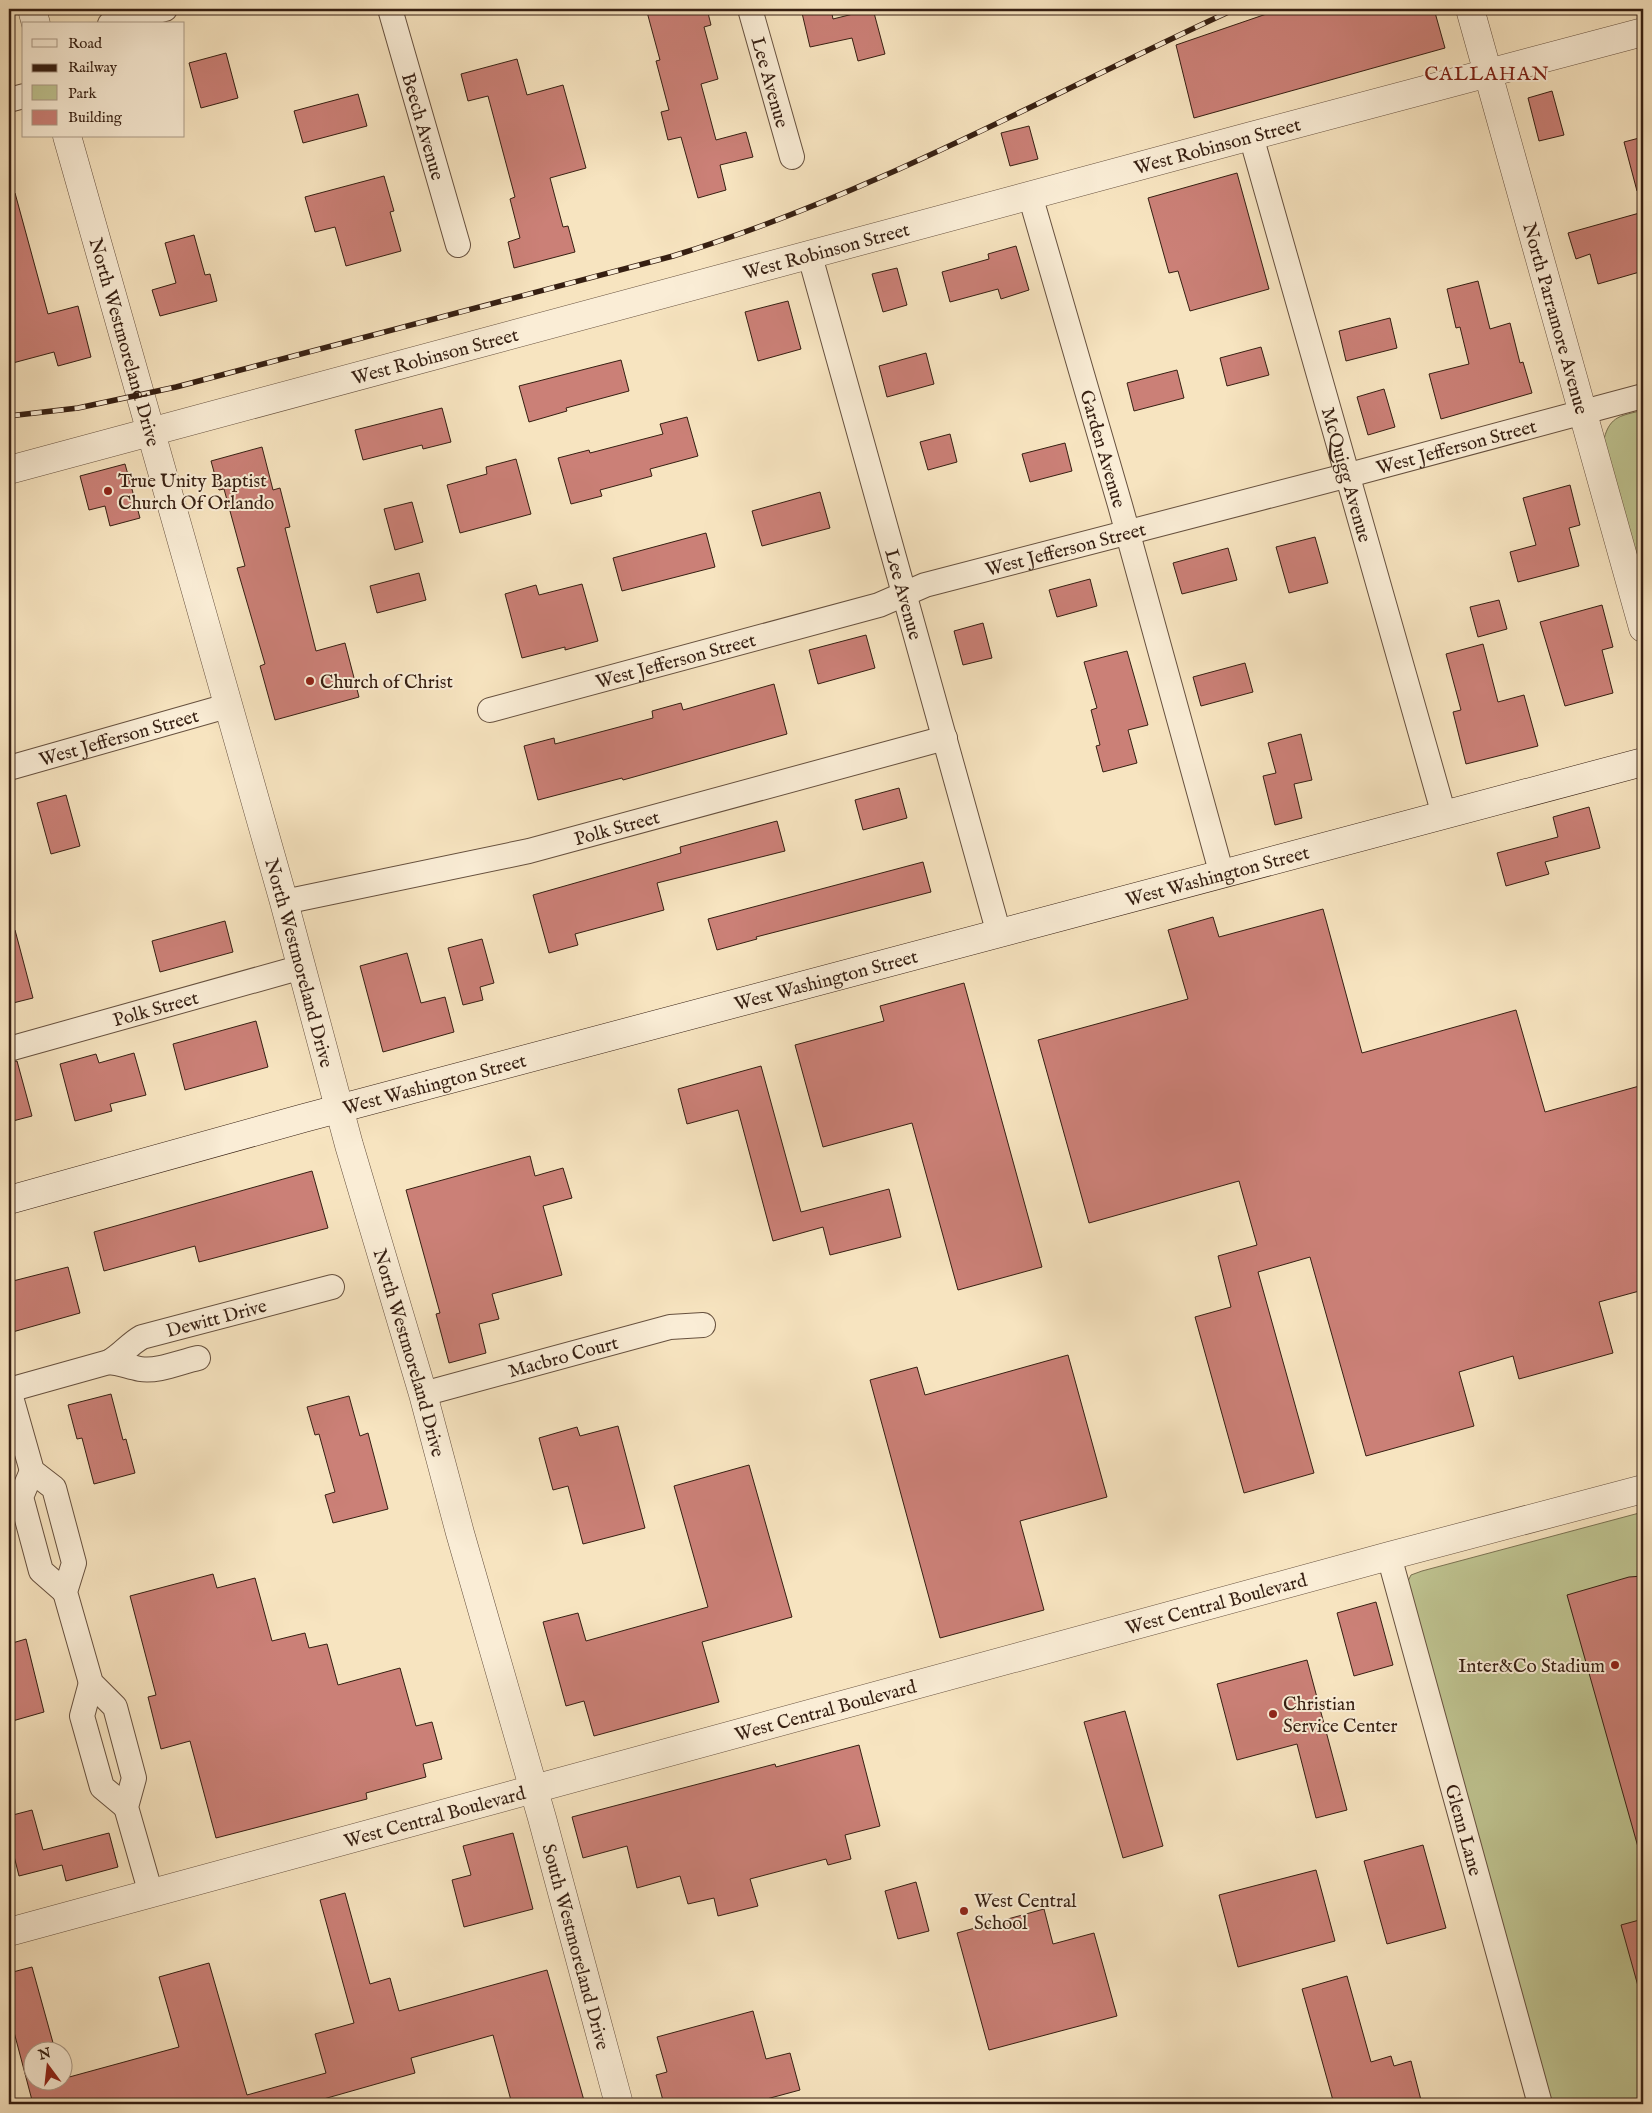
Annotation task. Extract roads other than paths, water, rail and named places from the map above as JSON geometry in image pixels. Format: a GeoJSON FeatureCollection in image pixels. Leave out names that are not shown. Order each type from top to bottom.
{"type":"FeatureCollection","features":[{"type":"Feature","properties":{"kind":"street"},"geometry":{"type":"LineString","coordinates":[[32,9],[35,22]]}},
{"type":"Feature","properties":{"kind":"street"},"geometry":{"type":"LineString","coordinates":[[117,22],[165,9]]}},
{"type":"Feature","properties":{"kind":"street","name":"Beech Avenue"},"geometry":{"type":"LineString","coordinates":[[390,9],[458,245]]}},
{"type":"Feature","properties":{"kind":"street","name":"Lee Avenue"},"geometry":{"type":"LineString","coordinates":[[750,9],[792,157]]}},
{"type":"Feature","properties":{"kind":"street","name":"North Parramore Avenue"},"geometry":{"type":"LineString","coordinates":[[1470,9],[1643,628]]}},
{"type":"Feature","properties":{"kind":"street","name":"West Robinson Street"},"geometry":{"type":"LineString","coordinates":[[9,470],[1643,32]]}},
{"type":"Feature","properties":{"kind":"street"},"geometry":{"type":"LineString","coordinates":[[9,100],[22,97]]}},
{"type":"Feature","properties":{"kind":"street","name":"McQuigg Avenue"},"geometry":{"type":"LineString","coordinates":[[1251,136],[1349,475],[1444,815]]}},
{"type":"Feature","properties":{"kind":"street","name":"North Westmoreland Drive"},"geometry":{"type":"LineString","coordinates":[[69,138],[284,902],[339,1109],[423,1394],[460,1533],[533,1789]]}},
{"type":"Feature","properties":{"kind":"street","name":"Garden Avenue"},"geometry":{"type":"LineString","coordinates":[[1030,195],[1128,533],[1222,875]]}},
{"type":"Feature","properties":{"kind":"street","name":"Lee Avenue"},"geometry":{"type":"LineString","coordinates":[[810,256],[946,738],[999,934]]}},
{"type":"Feature","properties":{"kind":"street","name":"West Jefferson Street"},"geometry":{"type":"LineString","coordinates":[[490,710],[879,605],[925,584],[1128,533],[1643,396]]}},
{"type":"Feature","properties":{"kind":"street","name":"West Jefferson Street"},"geometry":{"type":"LineString","coordinates":[[9,768],[228,706]]}},
{"type":"Feature","properties":{"kind":"street","name":"Polk Street"},"geometry":{"type":"LineString","coordinates":[[284,902],[529,850],[946,738]]}},
{"type":"Feature","properties":{"kind":"street","name":"West Washington Street"},"geometry":{"type":"LineString","coordinates":[[9,1200],[339,1109],[1643,762]]}},
{"type":"Feature","properties":{"kind":"street","name":"Polk Street"},"geometry":{"type":"LineString","coordinates":[[9,1049],[302,967]]}},
{"type":"Feature","properties":{"kind":"street","name":"Dewitt Drive"},"geometry":{"type":"LineString","coordinates":[[9,1390],[109,1362],[118,1357],[130,1344],[142,1337],[332,1287]]}},
{"type":"Feature","properties":{"kind":"street","name":"Macbro Court"},"geometry":{"type":"LineString","coordinates":[[423,1394],[670,1327],[703,1325]]}},
{"type":"Feature","properties":{"kind":"street","name":"Dewitt Drive"},"geometry":{"type":"LineString","coordinates":[[109,1362],[141,1370],[155,1369],[198,1358]]}},
{"type":"Feature","properties":{"kind":"street"},"geometry":{"type":"LineString","coordinates":[[9,1390],[32,1471],[54,1488],[74,1562],[66,1592],[91,1683],[115,1707],[134,1778],[126,1807],[150,1894]]}},
{"type":"Feature","properties":{"kind":"street"},"geometry":{"type":"LineString","coordinates":[[32,1471],[21,1497],[41,1571],[66,1592]]}},
{"type":"Feature","properties":{"kind":"street","name":"West Central Boulevard"},"geometry":{"type":"LineString","coordinates":[[9,1932],[1389,1556],[1643,1489]]}},
{"type":"Feature","properties":{"kind":"street","name":"Glenn Lane"},"geometry":{"type":"LineString","coordinates":[[1389,1556],[1540,2104]]}},
{"type":"Feature","properties":{"kind":"street"},"geometry":{"type":"LineString","coordinates":[[91,1683],[82,1716],[102,1787],[126,1807]]}},
{"type":"Feature","properties":{"kind":"street","name":"South Westmoreland Drive"},"geometry":{"type":"LineString","coordinates":[[533,1789],[619,2104]]}},
{"type":"Feature","properties":{"kind":"railway"},"geometry":{"type":"LineString","coordinates":[[9,416],[78,408],[176,387],[673,256],[746,232],[888,174],[1235,9]]}},
{"type":"Feature","properties":{"kind":"place","name":"True Unity Baptist Church Of Orlando"},"geometry":{"type":"Point","coordinates":[108,491]}},
{"type":"Feature","properties":{"kind":"place","name":"Church of Christ"},"geometry":{"type":"Point","coordinates":[310,681]}},
{"type":"Feature","properties":{"kind":"place","name":"Inter&Co Stadium"},"geometry":{"type":"Point","coordinates":[1615,1665]}},
{"type":"Feature","properties":{"kind":"place","name":"Christian Service Center"},"geometry":{"type":"Point","coordinates":[1273,1714]}},
{"type":"Feature","properties":{"kind":"place","name":"West Central School"},"geometry":{"type":"Point","coordinates":[964,1911]}},
{"type":"Feature","properties":{"kind":"district","name":"CALLAHAN"},"geometry":{"type":"Point","coordinates":[1487,73]}}]}
